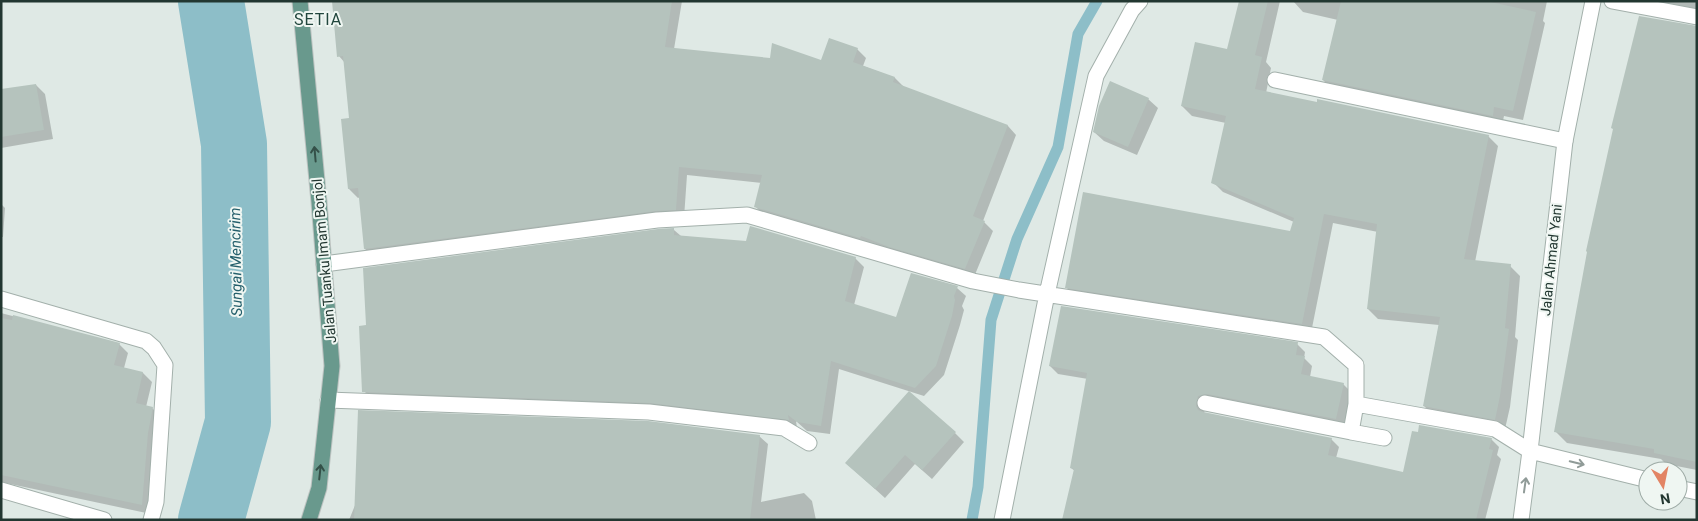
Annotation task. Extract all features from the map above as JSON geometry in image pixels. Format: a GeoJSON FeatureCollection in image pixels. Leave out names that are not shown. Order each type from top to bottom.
{"type":"FeatureCollection","features":[{"type":"Feature","properties":{"kind":"main road","name":"Jalan Tuanku Imam Bonjol"},"geometry":{"type":"LineString","coordinates":[[300,1],[332,366],[318,488],[309,520]]}},
{"type":"Feature","properties":{"kind":"street"},"geometry":{"type":"LineString","coordinates":[[1002,520],[1047,294],[1096,76],[1132,10],[1140,1]]}},
{"type":"Feature","properties":{"kind":"street","name":"Jalan Ahmad Yani"},"geometry":{"type":"LineString","coordinates":[[1521,520],[1565,140],[1593,1]]}},
{"type":"Feature","properties":{"kind":"street"},"geometry":{"type":"LineString","coordinates":[[1612,1],[1697,17]]}},
{"type":"Feature","properties":{"kind":"street"},"geometry":{"type":"LineString","coordinates":[[1275,80],[1565,140]]}},
{"type":"Feature","properties":{"kind":"street"},"geometry":{"type":"LineString","coordinates":[[324,264],[657,220],[747,215],[973,280],[1019,290],[1324,338],[1356,365],[1356,404],[1351,432]]}},
{"type":"Feature","properties":{"kind":"street"},"geometry":{"type":"LineString","coordinates":[[1,299],[146,341],[154,348],[165,365],[156,502],[151,520]]}},
{"type":"Feature","properties":{"kind":"street"},"geometry":{"type":"LineString","coordinates":[[328,400],[649,412],[784,428],[809,443]]}},
{"type":"Feature","properties":{"kind":"street"},"geometry":{"type":"LineString","coordinates":[[1205,404],[1384,438]]}},
{"type":"Feature","properties":{"kind":"street"},"geometry":{"type":"LineString","coordinates":[[1356,404],[1496,429],[1530,451],[1638,478]]}},
{"type":"Feature","properties":{"kind":"street"},"geometry":{"type":"LineString","coordinates":[[1,490],[104,520]]}},
{"type":"Feature","properties":{"kind":"building"},"geometry":{"type":"Polygon","coordinates":[[[332,1],[672,1],[665,47],[770,58],[772,43],[821,60],[829,38],[858,48],[853,62],[895,77],[893,82],[1008,125],[973,216],[985,221],[965,269],[889,247],[861,236],[860,238],[754,207],[762,175],[679,167],[676,210],[364,249],[358,188],[348,189],[341,119],[349,118],[343,56],[337,57],[332,1]]]}},
{"type":"Feature","properties":{"kind":"building"},"geometry":{"type":"Polygon","coordinates":[[[1239,1],[1268,1],[1255,55],[1262,57],[1255,89],[1317,102],[1317,99],[1489,135],[1464,259],[1511,264],[1505,328],[1509,329],[1495,420],[1423,406],[1440,317],[1367,309],[1377,224],[1324,214],[1302,324],[1065,288],[1083,192],[1290,231],[1294,218],[1211,183],[1226,116],[1181,106],[1195,42],[1227,49],[1239,1]]]}},
{"type":"Feature","properties":{"kind":"building"},"geometry":{"type":"Polygon","coordinates":[[[1341,1],[1486,1],[1536,12],[1513,111],[1494,107],[1493,116],[1322,80],[1341,1]]]}},
{"type":"Feature","properties":{"kind":"building"},"geometry":{"type":"Polygon","coordinates":[[[1639,16],[1697,26],[1697,462],[1654,453],[1654,449],[1554,432],[1586,251],[1613,129],[1611,128],[1639,16]]]}},
{"type":"Feature","properties":{"kind":"building"},"geometry":{"type":"Polygon","coordinates":[[[1110,81],[1149,98],[1128,147],[1093,132],[1099,106],[1110,81]]]}},
{"type":"Feature","properties":{"kind":"building"},"geometry":{"type":"Polygon","coordinates":[[[36,84],[44,130],[1,137],[1,89],[36,84]]]}},
{"type":"Feature","properties":{"kind":"building"},"geometry":{"type":"Polygon","coordinates":[[[750,226],[856,257],[845,301],[896,317],[911,273],[958,286],[954,296],[952,316],[936,366],[915,388],[831,361],[821,426],[797,422],[788,415],[789,420],[650,403],[362,392],[359,326],[366,325],[363,268],[658,229],[674,228],[674,235],[746,241],[750,226]]]}},
{"type":"Feature","properties":{"kind":"building"},"geometry":{"type":"Polygon","coordinates":[[[1061,306],[1298,342],[1296,355],[1305,356],[1301,374],[1344,383],[1336,419],[1207,394],[1198,396],[1196,406],[1198,410],[1203,412],[1332,438],[1328,455],[1403,472],[1412,431],[1418,432],[1419,425],[1492,438],[1489,449],[1493,450],[1476,520],[1062,520],[1074,469],[1070,468],[1087,373],[1049,366],[1061,306]]]}},
{"type":"Feature","properties":{"kind":"building"},"geometry":{"type":"Polygon","coordinates":[[[13,315],[120,343],[114,365],[143,372],[136,403],[153,407],[148,433],[142,505],[1,475],[1,318],[12,320],[13,315]]]}},
{"type":"Feature","properties":{"kind":"building"},"geometry":{"type":"Polygon","coordinates":[[[909,391],[956,432],[922,470],[905,455],[875,489],[845,463],[909,391]]]}},
{"type":"Feature","properties":{"kind":"building"},"geometry":{"type":"Polygon","coordinates":[[[358,410],[648,421],[760,435],[750,520],[354,520],[358,410]]]}},
{"type":"Feature","properties":{"kind":"waterway","name":"Sungai Mencirim"},"geometry":{"type":"LineString","coordinates":[[211,1],[234,144],[238,422],[211,520]]}},
{"type":"Feature","properties":{"kind":"waterway"},"geometry":{"type":"LineString","coordinates":[[972,520],[978,487],[991,320],[1017,239],[1058,147],[1078,34],[1097,1]]}},
{"type":"Feature","properties":{"kind":"district","name":"SETIA"},"geometry":{"type":"Point","coordinates":[318,19]}}]}
